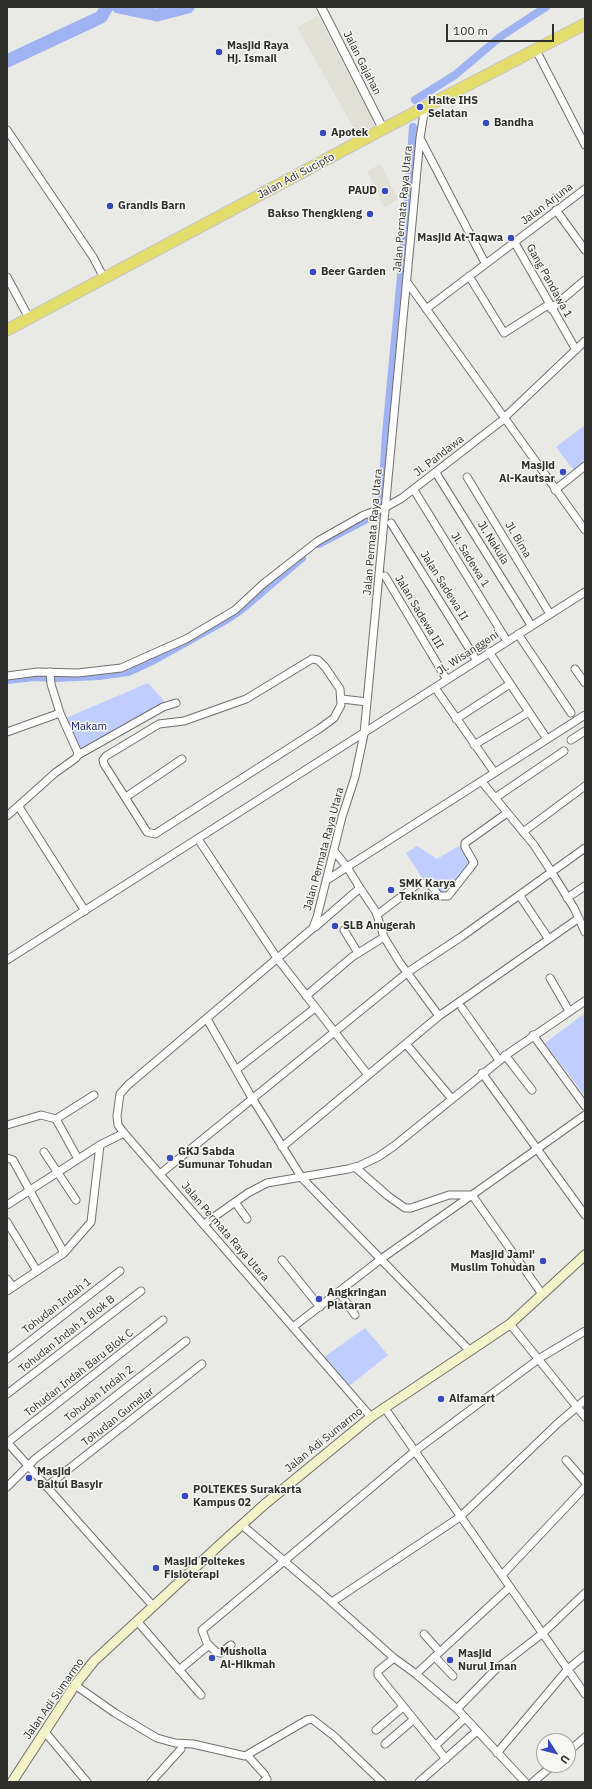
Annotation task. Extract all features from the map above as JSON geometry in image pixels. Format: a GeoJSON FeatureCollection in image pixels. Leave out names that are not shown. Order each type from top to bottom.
{"type":"FeatureCollection","features":[{"type":"Feature","properties":{"kind":"highway","name":"Jalan Adi Sucipto"},"geometry":{"type":"LineString","coordinates":[[7,330],[383,129],[585,24]]}},
{"type":"Feature","properties":{"kind":"main road","name":"Jalan Adi Sumarmo"},"geometry":{"type":"LineString","coordinates":[[12,1782],[75,1685],[94,1661],[137,1621],[149,1602],[371,1417],[510,1324],[585,1255]]}},
{"type":"Feature","properties":{"kind":"street","name":"Jalan Gajahan"},"geometry":{"type":"LineString","coordinates":[[321,7],[383,129]]}},
{"type":"Feature","properties":{"kind":"street"},"geometry":{"type":"LineString","coordinates":[[536,50],[585,145]]}},
{"type":"Feature","properties":{"kind":"street","name":"Jalan Permata Raya Utara"},"geometry":{"type":"LineString","coordinates":[[371,1417],[124,1133],[118,1124],[117,1116],[120,1094],[138,1076],[207,1020],[313,928],[335,852],[360,737],[365,702],[420,138],[425,107]]}},
{"type":"Feature","properties":{"kind":"street"},"geometry":{"type":"LineString","coordinates":[[7,130],[89,250],[104,278]]}},
{"type":"Feature","properties":{"kind":"street"},"geometry":{"type":"LineString","coordinates":[[420,138],[484,261]]}},
{"type":"Feature","properties":{"kind":"street","name":"Jalan Arjuna"},"geometry":{"type":"LineString","coordinates":[[426,309],[585,189]]}},
{"type":"Feature","properties":{"kind":"street"},"geometry":{"type":"LineString","coordinates":[[556,210],[585,250]]}},
{"type":"Feature","properties":{"kind":"street","name":"Gang Pandawa 1"},"geometry":{"type":"LineString","coordinates":[[515,243],[550,307],[576,350]]}},
{"type":"Feature","properties":{"kind":"street"},"geometry":{"type":"LineString","coordinates":[[469,276],[504,333],[550,307],[585,280]]}},
{"type":"Feature","properties":{"kind":"street"},"geometry":{"type":"LineString","coordinates":[[7,277],[29,318]]}},
{"type":"Feature","properties":{"kind":"street"},"geometry":{"type":"LineString","coordinates":[[407,282],[585,530]]}},
{"type":"Feature","properties":{"kind":"street","name":"Jl. Pandawa"},"geometry":{"type":"LineString","coordinates":[[7,676],[121,668],[186,639],[235,610],[263,584],[318,541],[364,515],[383,508],[414,490],[504,419],[576,350],[584,345]]}},
{"type":"Feature","properties":{"kind":"street"},"geometry":{"type":"LineString","coordinates":[[555,490],[584,469]]}},
{"type":"Feature","properties":{"kind":"street","name":"Jl. Nakula"},"geometry":{"type":"LineString","coordinates":[[436,473],[531,625]]}},
{"type":"Feature","properties":{"kind":"street","name":"Jl. Bima"},"geometry":{"type":"LineString","coordinates":[[468,477],[550,614]]}},
{"type":"Feature","properties":{"kind":"street","name":"Jl. Sadewa 1"},"geometry":{"type":"LineString","coordinates":[[414,490],[507,641]]}},
{"type":"Feature","properties":{"kind":"street","name":"Jalan Sadewa II"},"geometry":{"type":"LineString","coordinates":[[391,523],[477,660]]}},
{"type":"Feature","properties":{"kind":"street","name":"Jalan Sadewa III"},"geometry":{"type":"LineString","coordinates":[[385,576],[447,680]]}},
{"type":"Feature","properties":{"kind":"street","name":"Jl. Wisanggeni"},"geometry":{"type":"LineString","coordinates":[[7,960],[360,737],[489,652],[585,592]]}},
{"type":"Feature","properties":{"kind":"street"},"geometry":{"type":"LineString","coordinates":[[518,634],[571,712]]}},
{"type":"Feature","properties":{"kind":"street"},"geometry":{"type":"LineString","coordinates":[[489,652],[545,736]]}},
{"type":"Feature","properties":{"kind":"street"},"geometry":{"type":"LineString","coordinates":[[314,659],[318,660],[325,667],[340,689],[342,700],[340,709],[331,721],[155,834],[150,834],[146,831],[104,764],[104,758],[159,724],[184,721],[246,700],[314,659]]}},
{"type":"Feature","properties":{"kind":"street"},"geometry":{"type":"LineString","coordinates":[[575,669],[585,683]]}},
{"type":"Feature","properties":{"kind":"street"},"geometry":{"type":"LineString","coordinates":[[50,674],[51,684],[60,713],[78,751],[78,755]]}},
{"type":"Feature","properties":{"kind":"street"},"geometry":{"type":"LineString","coordinates":[[456,719],[510,684]]}},
{"type":"Feature","properties":{"kind":"street"},"geometry":{"type":"LineString","coordinates":[[438,692],[492,769]]}},
{"type":"Feature","properties":{"kind":"street"},"geometry":{"type":"LineString","coordinates":[[342,700],[365,702]]}},
{"type":"Feature","properties":{"kind":"street"},"geometry":{"type":"LineString","coordinates":[[7,816],[78,755],[163,707],[176,703]]}},
{"type":"Feature","properties":{"kind":"street"},"geometry":{"type":"LineString","coordinates":[[474,745],[529,712]]}},
{"type":"Feature","properties":{"kind":"street"},"geometry":{"type":"LineString","coordinates":[[7,732],[60,713]]}},
{"type":"Feature","properties":{"kind":"street"},"geometry":{"type":"LineString","coordinates":[[327,880],[585,715]]}},
{"type":"Feature","properties":{"kind":"street"},"geometry":{"type":"LineString","coordinates":[[571,740],[585,731]]}},
{"type":"Feature","properties":{"kind":"street"},"geometry":{"type":"LineString","coordinates":[[495,798],[564,751]]}},
{"type":"Feature","properties":{"kind":"street"},"geometry":{"type":"LineString","coordinates":[[126,797],[182,759]]}},
{"type":"Feature","properties":{"kind":"street"},"geometry":{"type":"LineString","coordinates":[[482,782],[523,832],[552,871],[585,931]]}},
{"type":"Feature","properties":{"kind":"street"},"geometry":{"type":"LineString","coordinates":[[523,832],[585,786]]}},
{"type":"Feature","properties":{"kind":"street"},"geometry":{"type":"LineString","coordinates":[[19,807],[85,911]]}},
{"type":"Feature","properties":{"kind":"street"},"geometry":{"type":"LineString","coordinates":[[377,915],[420,883],[430,884],[439,896],[448,896],[474,863],[465,847],[465,843],[507,813]]}},
{"type":"Feature","properties":{"kind":"street"},"geometry":{"type":"LineString","coordinates":[[200,842],[277,958],[368,1075]]}},
{"type":"Feature","properties":{"kind":"street"},"geometry":{"type":"LineString","coordinates":[[160,1174],[408,972],[462,937],[585,848]]}},
{"type":"Feature","properties":{"kind":"street"},"geometry":{"type":"LineString","coordinates":[[335,852],[347,867],[377,915],[384,937],[400,963],[439,1016]]}},
{"type":"Feature","properties":{"kind":"street"},"geometry":{"type":"LineString","coordinates":[[567,898],[585,886]]}},
{"type":"Feature","properties":{"kind":"street"},"geometry":{"type":"LineString","coordinates":[[313,928],[360,888]]}},
{"type":"Feature","properties":{"kind":"street"},"geometry":{"type":"LineString","coordinates":[[520,896],[548,938]]}},
{"type":"Feature","properties":{"kind":"street"},"geometry":{"type":"LineString","coordinates":[[282,1147],[439,1016],[548,938],[579,918]]}},
{"type":"Feature","properties":{"kind":"street"},"geometry":{"type":"LineString","coordinates":[[344,930],[358,953]]}},
{"type":"Feature","properties":{"kind":"street"},"geometry":{"type":"LineString","coordinates":[[306,996],[330,974],[358,953],[384,937]]}},
{"type":"Feature","properties":{"kind":"street"},"geometry":{"type":"LineString","coordinates":[[550,978],[569,1011]]}},
{"type":"Feature","properties":{"kind":"street"},"geometry":{"type":"LineString","coordinates":[[204,1224],[234,1202],[267,1183],[302,1178],[355,1167],[394,1146],[505,1055],[585,1001]]}},
{"type":"Feature","properties":{"kind":"street"},"geometry":{"type":"LineString","coordinates":[[236,1070],[315,1008]]}},
{"type":"Feature","properties":{"kind":"street"},"geometry":{"type":"LineString","coordinates":[[462,1008],[499,1060]]}},
{"type":"Feature","properties":{"kind":"street"},"geometry":{"type":"LineString","coordinates":[[207,1020],[252,1098],[302,1178],[470,1351]]}},
{"type":"Feature","properties":{"kind":"street"},"geometry":{"type":"LineString","coordinates":[[533,1036],[585,1106]]}},
{"type":"Feature","properties":{"kind":"street"},"geometry":{"type":"LineString","coordinates":[[406,1044],[452,1100]]}},
{"type":"Feature","properties":{"kind":"street"},"geometry":{"type":"LineString","coordinates":[[505,1055],[532,1090]]}},
{"type":"Feature","properties":{"kind":"street"},"geometry":{"type":"LineString","coordinates":[[482,1073],[585,1215]]}},
{"type":"Feature","properties":{"kind":"street"},"geometry":{"type":"LineString","coordinates":[[7,1126],[41,1115],[56,1118],[94,1095]]}},
{"type":"Feature","properties":{"kind":"street"},"geometry":{"type":"LineString","coordinates":[[293,1327],[381,1259],[585,1115]]}},
{"type":"Feature","properties":{"kind":"street"},"geometry":{"type":"LineString","coordinates":[[56,1118],[78,1159]]}},
{"type":"Feature","properties":{"kind":"street"},"geometry":{"type":"LineString","coordinates":[[7,1205],[102,1144],[124,1133]]}},
{"type":"Feature","properties":{"kind":"street"},"geometry":{"type":"LineString","coordinates":[[7,1279],[10,1289],[64,1253],[86,1229],[92,1218],[102,1144]]}},
{"type":"Feature","properties":{"kind":"street"},"geometry":{"type":"LineString","coordinates":[[44,1152],[76,1200]]}},
{"type":"Feature","properties":{"kind":"street"},"geometry":{"type":"LineString","coordinates":[[7,1158],[13,1160],[64,1253]]}},
{"type":"Feature","properties":{"kind":"street"},"geometry":{"type":"LineString","coordinates":[[355,1167],[388,1196],[405,1208],[411,1208],[449,1195],[472,1195]]}},
{"type":"Feature","properties":{"kind":"street"},"geometry":{"type":"LineString","coordinates":[[472,1195],[542,1294]]}},
{"type":"Feature","properties":{"kind":"street"},"geometry":{"type":"LineString","coordinates":[[234,1202],[247,1219]]}},
{"type":"Feature","properties":{"kind":"street"},"geometry":{"type":"LineString","coordinates":[[7,1222],[38,1271]]}},
{"type":"Feature","properties":{"kind":"street"},"geometry":{"type":"LineString","coordinates":[[282,1260],[320,1307]]}},
{"type":"Feature","properties":{"kind":"street","name":"Tohudan Indah 1"},"geometry":{"type":"LineString","coordinates":[[7,1360],[120,1271]]}},
{"type":"Feature","properties":{"kind":"street","name":"Tohudan Indah 1 Blok B"},"geometry":{"type":"LineString","coordinates":[[7,1394],[141,1291]]}},
{"type":"Feature","properties":{"kind":"street"},"geometry":{"type":"LineString","coordinates":[[339,1292],[355,1315]]}},
{"type":"Feature","properties":{"kind":"street","name":"Tohudan Indah Baru Blok C"},"geometry":{"type":"LineString","coordinates":[[7,1442],[163,1320]]}},
{"type":"Feature","properties":{"kind":"street"},"geometry":{"type":"LineString","coordinates":[[510,1324],[540,1358],[585,1417]]}},
{"type":"Feature","properties":{"kind":"street"},"geometry":{"type":"LineString","coordinates":[[231,1645],[218,1653],[209,1645],[202,1632],[204,1628],[284,1560],[380,1482],[415,1451],[540,1358],[585,1331]]}},
{"type":"Feature","properties":{"kind":"street","name":"Tohudan Indah 2"},"geometry":{"type":"LineString","coordinates":[[7,1488],[28,1465],[105,1402],[186,1341]]}},
{"type":"Feature","properties":{"kind":"street","name":"Tohudan Gumelar"},"geometry":{"type":"LineString","coordinates":[[47,1486],[202,1364]]}},
{"type":"Feature","properties":{"kind":"street"},"geometry":{"type":"LineString","coordinates":[[332,1602],[460,1518],[585,1400]]}},
{"type":"Feature","properties":{"kind":"street"},"geometry":{"type":"LineString","coordinates":[[384,1407],[460,1518],[502,1575],[585,1694]]}},
{"type":"Feature","properties":{"kind":"street"},"geometry":{"type":"LineString","coordinates":[[7,1442],[149,1602]]}},
{"type":"Feature","properties":{"kind":"street"},"geometry":{"type":"LineString","coordinates":[[566,1460],[585,1482]]}},
{"type":"Feature","properties":{"kind":"street"},"geometry":{"type":"LineString","coordinates":[[502,1575],[584,1492]]}},
{"type":"Feature","properties":{"kind":"street"},"geometry":{"type":"LineString","coordinates":[[242,1525],[284,1560],[394,1658],[416,1674],[457,1709],[525,1782]]}},
{"type":"Feature","properties":{"kind":"street"},"geometry":{"type":"LineString","coordinates":[[416,1674],[510,1587]]}},
{"type":"Feature","properties":{"kind":"street"},"geometry":{"type":"LineString","coordinates":[[457,1709],[495,1670],[543,1633],[585,1593]]}},
{"type":"Feature","properties":{"kind":"street"},"geometry":{"type":"LineString","coordinates":[[137,1621],[200,1695]]}},
{"type":"Feature","properties":{"kind":"street"},"geometry":{"type":"LineString","coordinates":[[424,1634],[452,1676]]}},
{"type":"Feature","properties":{"kind":"street"},"geometry":{"type":"LineString","coordinates":[[179,1670],[209,1645]]}},
{"type":"Feature","properties":{"kind":"street"},"geometry":{"type":"LineString","coordinates":[[497,1753],[568,1668],[585,1655]]}},
{"type":"Feature","properties":{"kind":"street"},"geometry":{"type":"LineString","coordinates":[[394,1658],[377,1673],[413,1720],[446,1759]]}},
{"type":"Feature","properties":{"kind":"street"},"geometry":{"type":"LineString","coordinates":[[75,1685],[115,1713],[157,1738],[175,1743],[193,1744],[247,1755],[265,1778]]}},
{"type":"Feature","properties":{"kind":"street"},"geometry":{"type":"LineString","coordinates":[[376,1730],[403,1707]]}},
{"type":"Feature","properties":{"kind":"street"},"geometry":{"type":"LineString","coordinates":[[434,1746],[465,1718]]}},
{"type":"Feature","properties":{"kind":"street"},"geometry":{"type":"LineString","coordinates":[[247,1755],[307,1720],[312,1719],[334,1736],[382,1782]]}},
{"type":"Feature","properties":{"kind":"street"},"geometry":{"type":"LineString","coordinates":[[385,1744],[413,1720]]}},
{"type":"Feature","properties":{"kind":"street"},"geometry":{"type":"LineString","coordinates":[[419,1782],[477,1731]]}},
{"type":"Feature","properties":{"kind":"street"},"geometry":{"type":"LineString","coordinates":[[44,1732],[88,1782]]}},
{"type":"Feature","properties":{"kind":"street"},"geometry":{"type":"LineString","coordinates":[[576,1745],[585,1737]]}},
{"type":"Feature","properties":{"kind":"street"},"geometry":{"type":"LineString","coordinates":[[151,1782],[181,1749]]}},
{"type":"Feature","properties":{"kind":"street"},"geometry":{"type":"LineString","coordinates":[[533,1782],[543,1773]]}},
{"type":"Feature","properties":{"kind":"shaded area"},"geometry":{"type":"Polygon","coordinates":[[[318,16],[376,127],[358,136],[297,27],[318,16]]]}},
{"type":"Feature","properties":{"kind":"shaded area","name":"PAUD"},"geometry":{"type":"Polygon","coordinates":[[[381,164],[398,200],[384,207],[367,171],[381,164]]]}},
{"type":"Feature","properties":{"kind":"green space"},"geometry":{"type":"Polygon","coordinates":[[[585,425],[585,464],[575,472],[556,447],[585,425]]]}},
{"type":"Feature","properties":{"kind":"green space","name":"Makam"},"geometry":{"type":"Polygon","coordinates":[[[148,683],[166,703],[80,751],[66,718],[148,683]]]}},
{"type":"Feature","properties":{"kind":"green space"},"geometry":{"type":"Polygon","coordinates":[[[462,844],[473,861],[444,896],[424,881],[406,853],[417,846],[437,859],[462,844]]]}},
{"type":"Feature","properties":{"kind":"green space"},"geometry":{"type":"Polygon","coordinates":[[[585,1013],[585,1096],[545,1043],[585,1013]]]}},
{"type":"Feature","properties":{"kind":"green space"},"geometry":{"type":"Polygon","coordinates":[[[365,1328],[388,1355],[349,1386],[324,1357],[365,1328]]]}},
{"type":"Feature","properties":{"kind":"waterway"},"geometry":{"type":"LineString","coordinates":[[7,61],[101,17],[107,7]]}},
{"type":"Feature","properties":{"kind":"waterway"},"geometry":{"type":"LineString","coordinates":[[118,7],[157,15],[188,7]]}},
{"type":"Feature","properties":{"kind":"waterway"},"geometry":{"type":"LineString","coordinates":[[415,100],[455,75],[500,37],[546,7]]}},
{"type":"Feature","properties":{"kind":"waterway"},"geometry":{"type":"LineString","coordinates":[[319,544],[367,519],[381,514],[386,434],[407,213],[413,127]]}},
{"type":"Feature","properties":{"kind":"waterway"},"geometry":{"type":"LineString","coordinates":[[7,680],[34,677],[55,678],[99,676],[128,672],[154,660],[226,620],[241,610],[302,558]]}},
{"type":"Feature","properties":{"kind":"place","name":"Masjid Raya Hj. Ismail"},"geometry":{"type":"Point","coordinates":[219,52]}},
{"type":"Feature","properties":{"kind":"place","name":"Halte IHS Selatan"},"geometry":{"type":"Point","coordinates":[420,107]}},
{"type":"Feature","properties":{"kind":"place","name":"Bandha"},"geometry":{"type":"Point","coordinates":[486,123]}},
{"type":"Feature","properties":{"kind":"place","name":"Apotek"},"geometry":{"type":"Point","coordinates":[323,133]}},
{"type":"Feature","properties":{"kind":"place","name":"PAUD"},"geometry":{"type":"Point","coordinates":[385,191]}},
{"type":"Feature","properties":{"kind":"place","name":"Grandis Barn"},"geometry":{"type":"Point","coordinates":[110,206]}},
{"type":"Feature","properties":{"kind":"place","name":"Bakso Thengkleng"},"geometry":{"type":"Point","coordinates":[370,214]}},
{"type":"Feature","properties":{"kind":"place","name":"Masjid At-Taqwa"},"geometry":{"type":"Point","coordinates":[511,238]}},
{"type":"Feature","properties":{"kind":"place","name":"Beer Garden"},"geometry":{"type":"Point","coordinates":[313,272]}},
{"type":"Feature","properties":{"kind":"place","name":"Masjid Al-Kautsar"},"geometry":{"type":"Point","coordinates":[563,472]}},
{"type":"Feature","properties":{"kind":"place","name":"SMK Karya Teknika"},"geometry":{"type":"Point","coordinates":[391,890]}},
{"type":"Feature","properties":{"kind":"place","name":"SLB Anugerah"},"geometry":{"type":"Point","coordinates":[335,926]}},
{"type":"Feature","properties":{"kind":"place","name":"GKJ Sabda Sumunar Tohudan"},"geometry":{"type":"Point","coordinates":[170,1158]}},
{"type":"Feature","properties":{"kind":"place","name":"Masjid Jami' Muslim Tohudan"},"geometry":{"type":"Point","coordinates":[543,1261]}},
{"type":"Feature","properties":{"kind":"place","name":"Angkringan Plataran"},"geometry":{"type":"Point","coordinates":[319,1299]}},
{"type":"Feature","properties":{"kind":"place","name":"Alfamart"},"geometry":{"type":"Point","coordinates":[441,1399]}},
{"type":"Feature","properties":{"kind":"place","name":"Masjid Baitul Basyir"},"geometry":{"type":"Point","coordinates":[29,1478]}},
{"type":"Feature","properties":{"kind":"place","name":"POLTEKES Surakarta Kampus 02"},"geometry":{"type":"Point","coordinates":[185,1496]}},
{"type":"Feature","properties":{"kind":"place","name":"Masjid Poltekes Fisioterapi"},"geometry":{"type":"Point","coordinates":[156,1568]}},
{"type":"Feature","properties":{"kind":"place","name":"Musholla Al-Hikmah"},"geometry":{"type":"Point","coordinates":[212,1658]}},
{"type":"Feature","properties":{"kind":"place","name":"Masjid Nurul Iman"},"geometry":{"type":"Point","coordinates":[450,1660]}}]}
